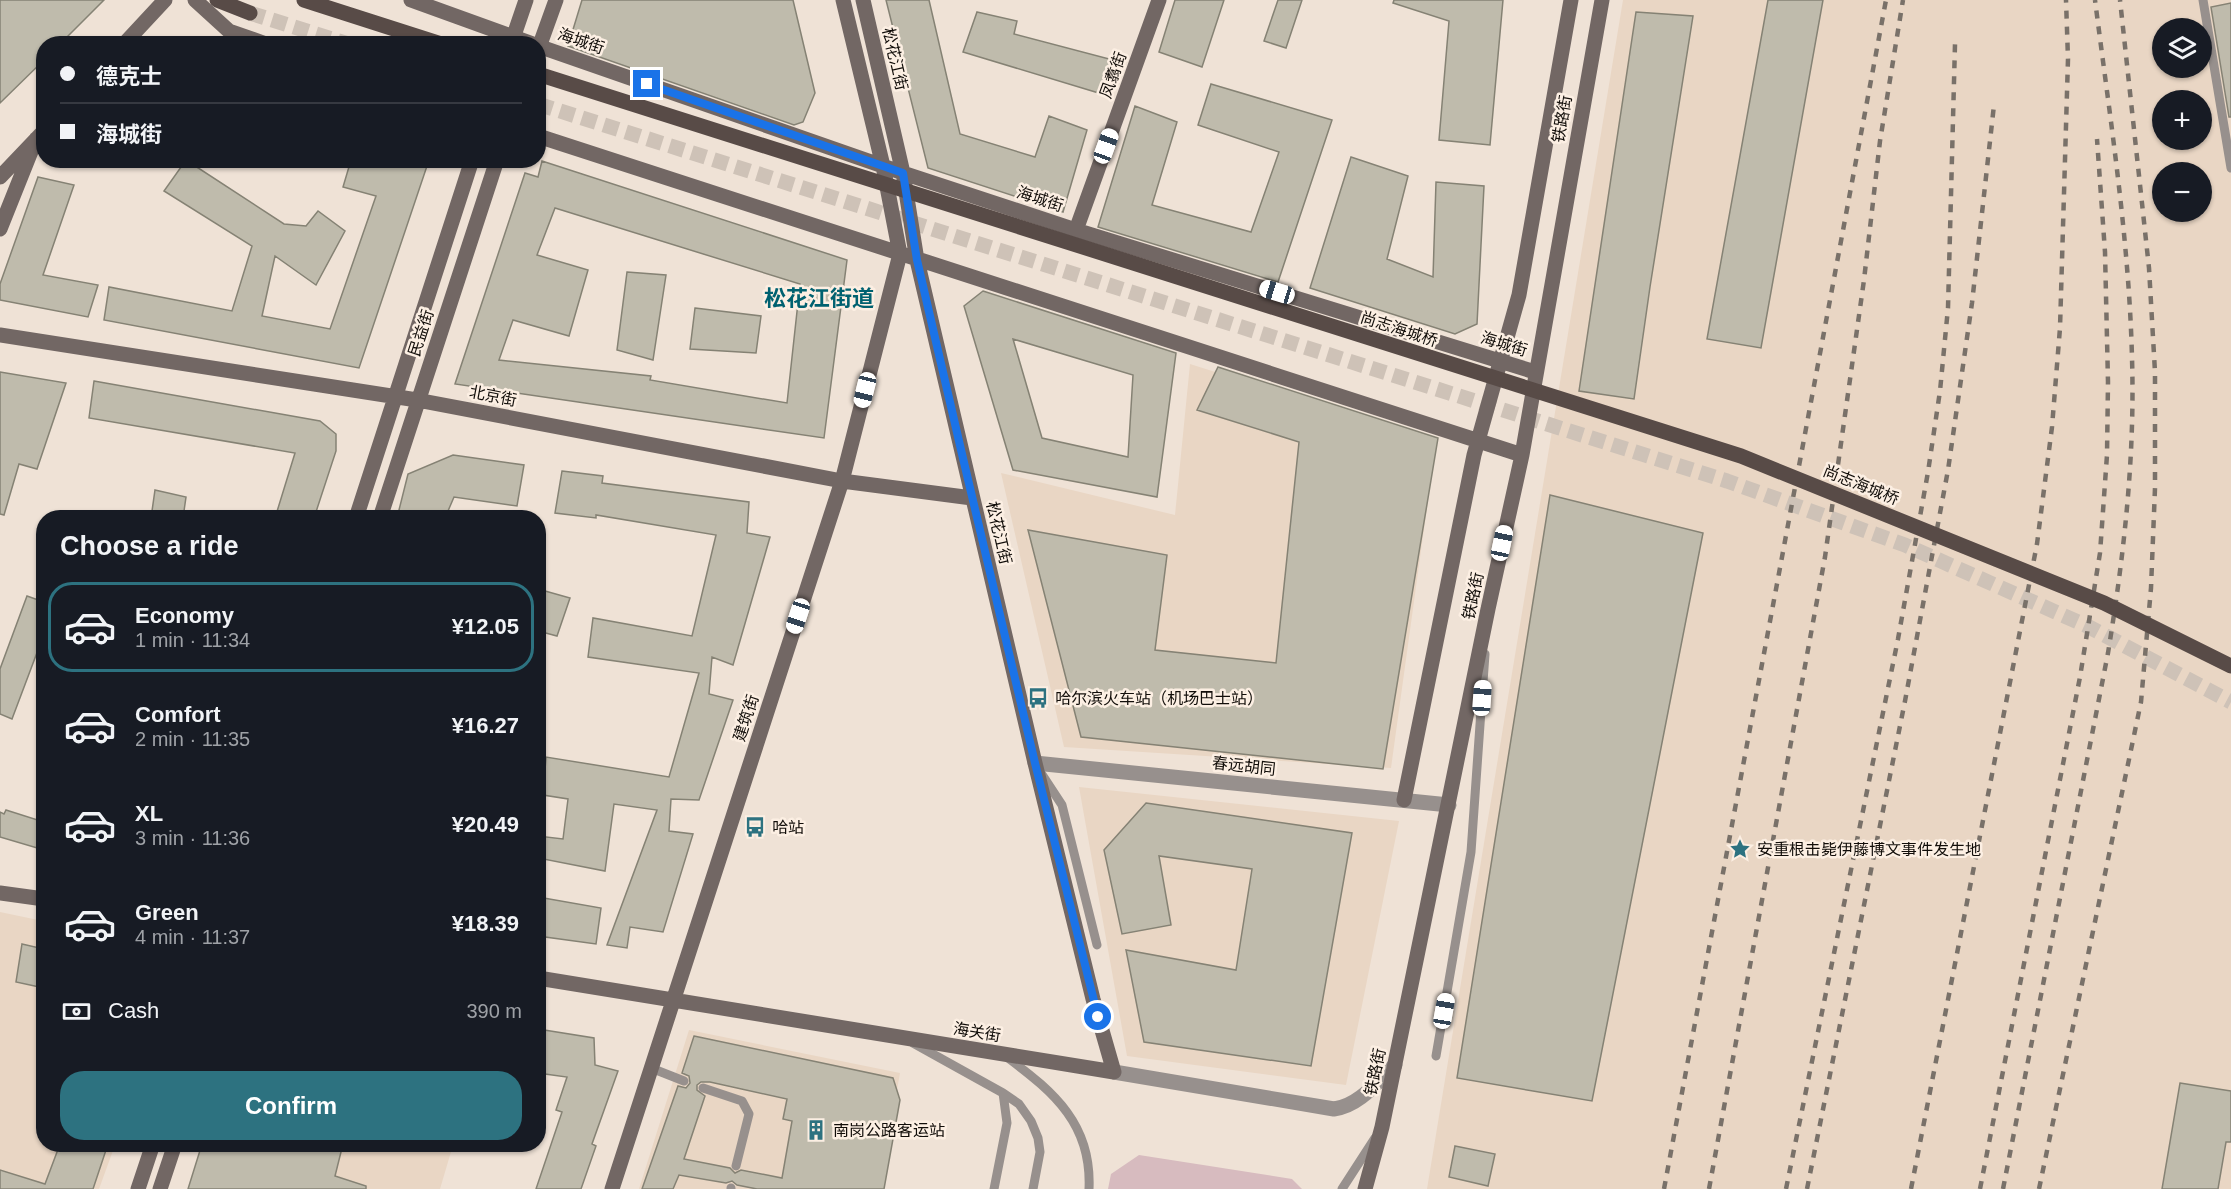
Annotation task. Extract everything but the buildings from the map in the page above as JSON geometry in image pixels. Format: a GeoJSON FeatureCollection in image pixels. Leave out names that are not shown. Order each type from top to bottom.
{"type":"FeatureCollection","features":[{"type":"Feature","properties":{"kind":"main road"},"geometry":{"type":"LineString","coordinates":[[131,36],[165,0]]}},
{"type":"Feature","properties":{"kind":"main road"},"geometry":{"type":"LineString","coordinates":[[195,0],[229,31],[243,36]]}},
{"type":"Feature","properties":{"kind":"main road"},"geometry":{"type":"LineString","coordinates":[[217,0],[250,13]]}},
{"type":"Feature","properties":{"kind":"main road"},"geometry":{"type":"LineString","coordinates":[[304,0],[416,36]]}},
{"type":"Feature","properties":{"kind":"main road","name":"海城街"},"geometry":{"type":"LineString","coordinates":[[411,0],[502,36]]}},
{"type":"Feature","properties":{"kind":"main road"},"geometry":{"type":"LineString","coordinates":[[513,36],[526,0]]}},
{"type":"Feature","properties":{"kind":"main road"},"geometry":{"type":"LineString","coordinates":[[541,36],[556,0]]}},
{"type":"Feature","properties":{"kind":"main road"},"geometry":{"type":"LineString","coordinates":[[843,0],[883,166],[900,254]]}},
{"type":"Feature","properties":{"kind":"main road","name":"松花江街"},"geometry":{"type":"LineString","coordinates":[[863,0],[903,173],[917,260],[972,498],[1093,999],[1114,1072]]}},
{"type":"Feature","properties":{"kind":"main road","name":"凤翥街"},"geometry":{"type":"LineString","coordinates":[[1076,230],[1159,0]]}},
{"type":"Feature","properties":{"kind":"main road","name":"铁路街"},"geometry":{"type":"LineString","coordinates":[[1404,800],[1478,440],[1519,296],[1571,0]]}},
{"type":"Feature","properties":{"kind":"main road","name":"铁路街"},"geometry":{"type":"LineString","coordinates":[[1365,1189],[1382,1127],[1488,609],[1522,455],[1602,0]]}},
{"type":"Feature","properties":{"kind":"main road","name":"海城街"},"geometry":{"type":"LineString","coordinates":[[546,49],[903,173],[1076,230],[1535,372]]}},
{"type":"Feature","properties":{"kind":"main road","name":"尚志海城桥"},"geometry":{"type":"LineString","coordinates":[[546,77],[1741,456],[2104,603],[2231,666]]}},
{"type":"Feature","properties":{"kind":"main road"},"geometry":{"type":"LineString","coordinates":[[0,177],[36,138]]}},
{"type":"Feature","properties":{"kind":"main road"},"geometry":{"type":"LineString","coordinates":[[546,139],[1522,455]]}},
{"type":"Feature","properties":{"kind":"main road"},"geometry":{"type":"LineString","coordinates":[[0,229],[36,144]]}},
{"type":"Feature","properties":{"kind":"main road","name":"民益街"},"geometry":{"type":"LineString","coordinates":[[359,510],[469,168]]}},
{"type":"Feature","properties":{"kind":"main road","name":"民益街"},"geometry":{"type":"LineString","coordinates":[[383,510],[494,168]]}},
{"type":"Feature","properties":{"kind":"main road","name":"建筑街"},"geometry":{"type":"LineString","coordinates":[[612,1189],[842,481],[900,254]]}},
{"type":"Feature","properties":{"kind":"main road","name":"北京街"},"geometry":{"type":"LineString","coordinates":[[2,334],[395,396],[842,481],[972,498]]}},
{"type":"Feature","properties":{"kind":"main road"},"geometry":{"type":"LineString","coordinates":[[0,893],[36,898]]}},
{"type":"Feature","properties":{"kind":"main road","name":"海关街"},"geometry":{"type":"LineString","coordinates":[[546,979],[1114,1072]]}},
{"type":"Feature","properties":{"kind":"main road"},"geometry":{"type":"LineString","coordinates":[[138,1189],[150,1152]]}},
{"type":"Feature","properties":{"kind":"main road"},"geometry":{"type":"LineString","coordinates":[[160,1189],[172,1152]]}},
{"type":"Feature","properties":{"kind":"street","name":"春远胡同"},"geometry":{"type":"LineString","coordinates":[[1035,763],[1449,805]]}},
{"type":"Feature","properties":{"kind":"street","name":"海关街"},"geometry":{"type":"LineString","coordinates":[[1114,1072],[1334,1109],[1344,1108],[1355,1102],[1395,1065]]}},
{"type":"Feature","properties":{"kind":"lane"},"geometry":{"type":"LineString","coordinates":[[2203,0],[2231,168]]}},
{"type":"Feature","properties":{"kind":"lane"},"geometry":{"type":"LineString","coordinates":[[1436,1056],[1471,852],[1488,609]]}},
{"type":"Feature","properties":{"kind":"lane"},"geometry":{"type":"LineString","coordinates":[[1035,763],[1062,805],[1097,945]]}},
{"type":"Feature","properties":{"kind":"lane"},"geometry":{"type":"LineString","coordinates":[[906,1039],[1019,1104],[1031,1121],[1038,1138],[1040,1152],[1033,1189]]}},
{"type":"Feature","properties":{"kind":"lane"},"geometry":{"type":"LineString","coordinates":[[1004,1054],[1059,1101],[1072,1118],[1088,1158],[1089,1189]]}},
{"type":"Feature","properties":{"kind":"lane"},"geometry":{"type":"LineString","coordinates":[[651,1068],[684,1081]]}},
{"type":"Feature","properties":{"kind":"lane"},"geometry":{"type":"LineString","coordinates":[[703,1088],[742,1101],[747,1107],[749,1114],[736,1166]]}},
{"type":"Feature","properties":{"kind":"lane"},"geometry":{"type":"LineString","coordinates":[[994,1189],[1007,1123],[1003,1093]]}},
{"type":"Feature","properties":{"kind":"lane"},"geometry":{"type":"LineString","coordinates":[[1342,1189],[1382,1127]]}},
{"type":"Feature","properties":{"kind":"shaded area"},"geometry":{"type":"Polygon","coordinates":[[[1623,0],[2231,0],[2231,1189],[1427,1189],[1623,0]]]}},
{"type":"Feature","properties":{"kind":"shaded area"},"geometry":{"type":"Polygon","coordinates":[[[1190,364],[1436,442],[1391,768],[1064,747],[1001,473],[1175,515],[1190,364]]]}},
{"type":"Feature","properties":{"kind":"shaded area"},"geometry":{"type":"Polygon","coordinates":[[[1079,787],[1399,821],[1346,1085],[1127,1056],[1079,787]]]}},
{"type":"Feature","properties":{"kind":"shaded area"},"geometry":{"type":"Polygon","coordinates":[[[0,912],[36,920],[36,1152],[112,1152],[99,1189],[0,1189],[0,912]]]}},
{"type":"Feature","properties":{"kind":"shaded area"},"geometry":{"type":"Polygon","coordinates":[[[689,1030],[900,1073],[879,1189],[639,1189],[689,1030]]]}},
{"type":"Feature","properties":{"kind":"shaded area"},"geometry":{"type":"Polygon","coordinates":[[[275,1152],[451,1152],[440,1189],[263,1189],[275,1152]]]}},
{"type":"Feature","properties":{"kind":"shaded area"},"geometry":{"type":"Polygon","coordinates":[[[1139,1155],[1292,1179],[1302,1189],[1108,1189],[1111,1174],[1139,1155]]]}},
{"type":"Feature","properties":{"kind":"tunnel"},"geometry":{"type":"LineString","coordinates":[[250,13],[323,36]]}},
{"type":"Feature","properties":{"kind":"tunnel"},"geometry":{"type":"LineString","coordinates":[[546,107],[1727,481],[1905,545],[2087,626],[2231,702]]}},
{"type":"Feature","properties":{"kind":"railway"},"geometry":{"type":"LineString","coordinates":[[1664,1189],[1886,0]]}},
{"type":"Feature","properties":{"kind":"railway"},"geometry":{"type":"LineString","coordinates":[[1709,1189],[1825,557],[1864,280],[1880,141],[1903,0]]}},
{"type":"Feature","properties":{"kind":"railway"},"geometry":{"type":"LineString","coordinates":[[1911,1189],[2037,544],[2052,427],[2060,328],[2068,59],[2066,0]]}},
{"type":"Feature","properties":{"kind":"railway"},"geometry":{"type":"LineString","coordinates":[[2003,1189],[2108,653],[2119,579],[2130,469],[2132,358],[2127,268],[2095,0]]}},
{"type":"Feature","properties":{"kind":"railway"},"geometry":{"type":"LineString","coordinates":[[2039,1189],[2141,702],[2151,588],[2155,488],[2155,372],[2149,268],[2120,0]]}},
{"type":"Feature","properties":{"kind":"railway"},"geometry":{"type":"LineString","coordinates":[[1786,1189],[1898,639],[1940,391],[1948,308],[1955,44]]}},
{"type":"Feature","properties":{"kind":"railway"},"geometry":{"type":"LineString","coordinates":[[1807,1189],[1905,701],[1948,470],[1972,303],[1994,105]]}},
{"type":"Feature","properties":{"kind":"railway"},"geometry":{"type":"LineString","coordinates":[[1980,1189],[2080,677],[2100,553],[2107,455],[2108,382],[2105,252],[2097,139]]}},
{"type":"Feature","properties":{"kind":"place","name":"哈尔滨火车站（机场巴士站）"},"geometry":{"type":"Point","coordinates":[1038,698]}},
{"type":"Feature","properties":{"kind":"place","name":"哈站"},"geometry":{"type":"Point","coordinates":[755,827]}},
{"type":"Feature","properties":{"kind":"place","name":"安重根击毙伊藤博文事件发生地"},"geometry":{"type":"Point","coordinates":[1740,849]}},
{"type":"Feature","properties":{"kind":"place","name":"南岗公路客运站"},"geometry":{"type":"Point","coordinates":[816,1130]}},
{"type":"Feature","properties":{"kind":"district","name":"松花江街道"},"geometry":{"type":"Point","coordinates":[819,298]}},
{"type":"Feature","properties":{"kind":"route"},"geometry":{"type":"LineString","coordinates":[[647,84],[903,173],[917,260],[1035,763],[1098,1017]]}}]}
